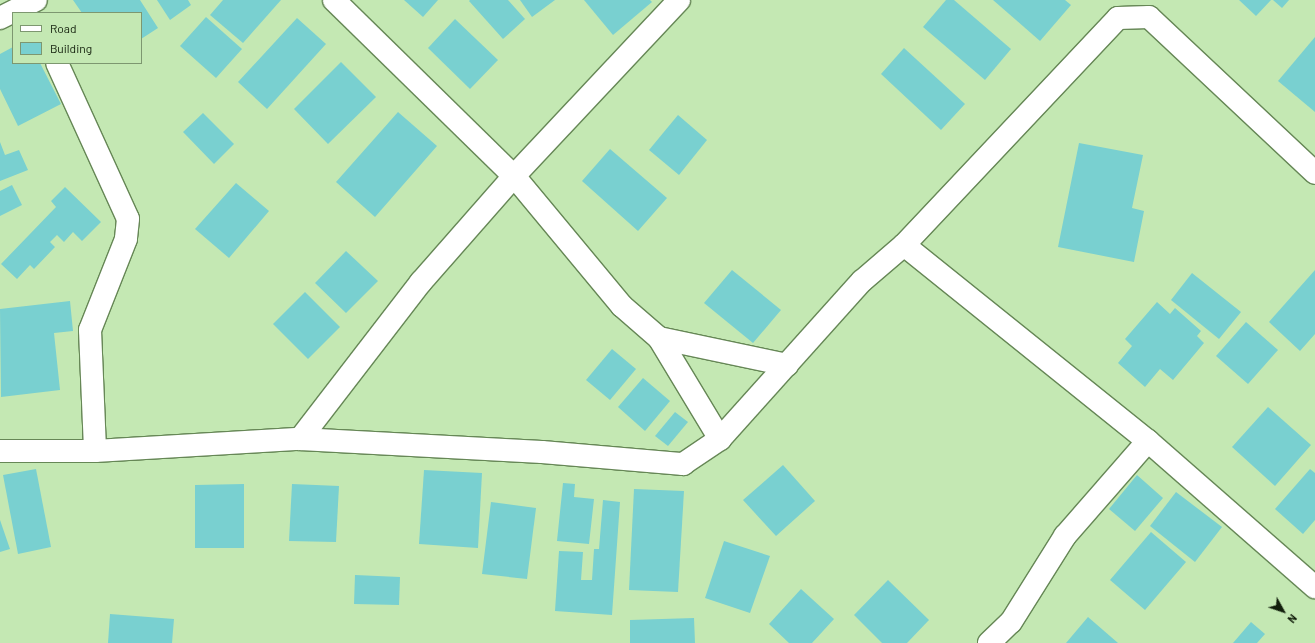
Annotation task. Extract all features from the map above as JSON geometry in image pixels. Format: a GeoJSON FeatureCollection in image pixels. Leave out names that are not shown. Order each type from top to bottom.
{"type":"FeatureCollection","features":[{"type":"Feature","properties":{"kind":"street"},"geometry":{"type":"LineString","coordinates":[[334,0],[514,176],[622,306],[659,338],[720,439]]}},
{"type":"Feature","properties":{"kind":"street"},"geometry":{"type":"LineString","coordinates":[[300,439],[421,282],[514,176],[679,0]]}},
{"type":"Feature","properties":{"kind":"street"},"geometry":{"type":"LineString","coordinates":[[1130,0],[1315,173]]}},
{"type":"Feature","properties":{"kind":"street"},"geometry":{"type":"LineString","coordinates":[[16,12],[33,6]]}},
{"type":"Feature","properties":{"kind":"street"},"geometry":{"type":"LineString","coordinates":[[0,18],[12,14]]}},
{"type":"Feature","properties":{"kind":"street"},"geometry":{"type":"LineString","coordinates":[[0,451],[95,451],[300,439],[542,452],[683,464],[720,439],[862,281],[904,245],[1107,28],[1118,18],[1149,17]]}},
{"type":"Feature","properties":{"kind":"street"},"geometry":{"type":"LineString","coordinates":[[57,64],[128,219],[126,239],[90,330],[95,451]]}},
{"type":"Feature","properties":{"kind":"street"},"geometry":{"type":"LineString","coordinates":[[904,245],[1148,441],[1315,587]]}},
{"type":"Feature","properties":{"kind":"street"},"geometry":{"type":"LineString","coordinates":[[659,338],[787,365]]}},
{"type":"Feature","properties":{"kind":"street"},"geometry":{"type":"LineString","coordinates":[[989,643],[1011,622],[1065,536],[1148,441]]}},
{"type":"Feature","properties":{"kind":"building"},"geometry":{"type":"Polygon","coordinates":[[[73,0],[140,0],[158,28],[142,38],[142,12],[81,12],[73,0]]]}},
{"type":"Feature","properties":{"kind":"building"},"geometry":{"type":"Polygon","coordinates":[[[157,0],[188,0],[191,5],[170,20],[157,0]]]}},
{"type":"Feature","properties":{"kind":"building"},"geometry":{"type":"Polygon","coordinates":[[[223,0],[281,0],[243,43],[210,15],[223,0]]]}},
{"type":"Feature","properties":{"kind":"building"},"geometry":{"type":"Polygon","coordinates":[[[404,0],[438,0],[423,17],[404,0]]]}},
{"type":"Feature","properties":{"kind":"building"},"geometry":{"type":"Polygon","coordinates":[[[508,0],[525,19],[503,39],[469,1],[508,0]]]}},
{"type":"Feature","properties":{"kind":"building"},"geometry":{"type":"Polygon","coordinates":[[[520,0],[555,0],[532,17],[520,0]]]}},
{"type":"Feature","properties":{"kind":"building"},"geometry":{"type":"Polygon","coordinates":[[[584,0],[650,0],[652,2],[613,35],[584,0]]]}},
{"type":"Feature","properties":{"kind":"building"},"geometry":{"type":"Polygon","coordinates":[[[946,0],[954,0],[1011,49],[985,80],[923,27],[946,0]]]}},
{"type":"Feature","properties":{"kind":"building"},"geometry":{"type":"Polygon","coordinates":[[[993,0],[1065,0],[1071,5],[1040,41],[993,0]]]}},
{"type":"Feature","properties":{"kind":"building"},"geometry":{"type":"Polygon","coordinates":[[[1239,0],[1271,0],[1256,16],[1239,0]]]}},
{"type":"Feature","properties":{"kind":"building"},"geometry":{"type":"Polygon","coordinates":[[[1273,0],[1289,0],[1282,8],[1273,0]]]}},
{"type":"Feature","properties":{"kind":"building"},"geometry":{"type":"Polygon","coordinates":[[[206,17],[242,49],[216,78],[180,46],[206,17]]]}},
{"type":"Feature","properties":{"kind":"building"},"geometry":{"type":"Polygon","coordinates":[[[297,18],[326,44],[267,109],[238,82],[297,18]]]}},
{"type":"Feature","properties":{"kind":"building"},"geometry":{"type":"Polygon","coordinates":[[[455,19],[498,60],[470,89],[428,48],[455,19]]]}},
{"type":"Feature","properties":{"kind":"building"},"geometry":{"type":"Polygon","coordinates":[[[1315,37],[1315,112],[1278,81],[1315,37]]]}},
{"type":"Feature","properties":{"kind":"building"},"geometry":{"type":"Polygon","coordinates":[[[12,48],[12,64],[41,64],[61,104],[18,126],[0,89],[0,54],[12,48]]]}},
{"type":"Feature","properties":{"kind":"building"},"geometry":{"type":"Polygon","coordinates":[[[904,48],[965,104],[941,130],[881,74],[904,48]]]}},
{"type":"Feature","properties":{"kind":"building"},"geometry":{"type":"Polygon","coordinates":[[[341,62],[376,97],[328,144],[294,109],[341,62]]]}},
{"type":"Feature","properties":{"kind":"building"},"geometry":{"type":"Polygon","coordinates":[[[398,112],[437,146],[375,217],[336,182],[398,112]]]}},
{"type":"Feature","properties":{"kind":"building"},"geometry":{"type":"Polygon","coordinates":[[[203,113],[234,144],[214,164],[183,132],[203,113]]]}},
{"type":"Feature","properties":{"kind":"building"},"geometry":{"type":"Polygon","coordinates":[[[678,115],[707,140],[679,175],[649,150],[678,115]]]}},
{"type":"Feature","properties":{"kind":"building"},"geometry":{"type":"Polygon","coordinates":[[[0,142],[5,155],[19,150],[28,170],[0,181],[0,142]]]}},
{"type":"Feature","properties":{"kind":"building"},"geometry":{"type":"Polygon","coordinates":[[[1079,143],[1143,155],[1132,208],[1144,211],[1134,262],[1058,247],[1079,143]]]}},
{"type":"Feature","properties":{"kind":"building"},"geometry":{"type":"Polygon","coordinates":[[[610,149],[667,198],[638,231],[582,181],[610,149]]]}},
{"type":"Feature","properties":{"kind":"building"},"geometry":{"type":"Polygon","coordinates":[[[236,183],[269,211],[229,258],[195,229],[236,183]]]}},
{"type":"Feature","properties":{"kind":"building"},"geometry":{"type":"Polygon","coordinates":[[[12,185],[22,205],[0,216],[0,191],[12,185]]]}},
{"type":"Feature","properties":{"kind":"building"},"geometry":{"type":"Polygon","coordinates":[[[65,187],[101,222],[82,241],[73,232],[64,242],[57,235],[50,242],[55,247],[34,269],[30,265],[17,279],[1,264],[56,207],[51,201],[65,187]]]}},
{"type":"Feature","properties":{"kind":"building"},"geometry":{"type":"Polygon","coordinates":[[[346,251],[378,281],[346,313],[315,283],[346,251]]]}},
{"type":"Feature","properties":{"kind":"building"},"geometry":{"type":"Polygon","coordinates":[[[732,270],[781,310],[753,343],[704,303],[732,270]]]}},
{"type":"Feature","properties":{"kind":"building"},"geometry":{"type":"Polygon","coordinates":[[[1315,270],[1315,334],[1300,351],[1269,322],[1315,270]]]}},
{"type":"Feature","properties":{"kind":"building"},"geometry":{"type":"Polygon","coordinates":[[[1192,273],[1241,312],[1219,339],[1171,300],[1192,273]]]}},
{"type":"Feature","properties":{"kind":"building"},"geometry":{"type":"Polygon","coordinates":[[[305,292],[340,327],[308,359],[273,324],[305,292]]]}},
{"type":"Feature","properties":{"kind":"building"},"geometry":{"type":"Polygon","coordinates":[[[70,301],[73,331],[54,333],[60,390],[1,397],[0,309],[70,301]]]}},
{"type":"Feature","properties":{"kind":"building"},"geometry":{"type":"Polygon","coordinates":[[[1157,302],[1170,314],[1175,308],[1201,331],[1197,336],[1204,343],[1173,380],[1160,369],[1145,387],[1118,363],[1132,346],[1125,339],[1157,302]]]}},
{"type":"Feature","properties":{"kind":"building"},"geometry":{"type":"Polygon","coordinates":[[[1246,322],[1278,350],[1248,384],[1216,356],[1246,322]]]}},
{"type":"Feature","properties":{"kind":"building"},"geometry":{"type":"Polygon","coordinates":[[[612,349],[636,369],[610,400],[586,380],[612,349]]]}},
{"type":"Feature","properties":{"kind":"building"},"geometry":{"type":"Polygon","coordinates":[[[643,378],[670,401],[645,431],[618,407],[643,378]]]}},
{"type":"Feature","properties":{"kind":"building"},"geometry":{"type":"Polygon","coordinates":[[[1268,407],[1311,445],[1275,486],[1232,447],[1268,407]]]}},
{"type":"Feature","properties":{"kind":"building"},"geometry":{"type":"Polygon","coordinates":[[[675,412],[688,422],[668,446],[655,436],[675,412]]]}},
{"type":"Feature","properties":{"kind":"building"},"geometry":{"type":"Polygon","coordinates":[[[783,465],[815,501],[776,536],[743,500],[783,465]]]}},
{"type":"Feature","properties":{"kind":"building"},"geometry":{"type":"Polygon","coordinates":[[[36,469],[51,547],[18,554],[3,475],[36,469]]]}},
{"type":"Feature","properties":{"kind":"building"},"geometry":{"type":"Polygon","coordinates":[[[1310,469],[1315,473],[1315,520],[1303,534],[1275,509],[1310,469]]]}},
{"type":"Feature","properties":{"kind":"building"},"geometry":{"type":"Polygon","coordinates":[[[424,470],[482,473],[478,548],[419,544],[424,470]]]}},
{"type":"Feature","properties":{"kind":"building"},"geometry":{"type":"Polygon","coordinates":[[[1137,475],[1163,498],[1135,531],[1109,509],[1137,475]]]}},
{"type":"Feature","properties":{"kind":"building"},"geometry":{"type":"Polygon","coordinates":[[[563,483],[575,484],[574,497],[594,499],[589,544],[557,541],[563,483]]]}},
{"type":"Feature","properties":{"kind":"building"},"geometry":{"type":"Polygon","coordinates":[[[244,484],[244,548],[195,548],[195,485],[244,484]]]}},
{"type":"Feature","properties":{"kind":"building"},"geometry":{"type":"Polygon","coordinates":[[[292,484],[339,486],[336,542],[289,541],[292,484]]]}},
{"type":"Feature","properties":{"kind":"building"},"geometry":{"type":"Polygon","coordinates":[[[634,489],[684,491],[678,592],[629,590],[634,489]]]}},
{"type":"Feature","properties":{"kind":"building"},"geometry":{"type":"Polygon","coordinates":[[[1176,492],[1222,527],[1195,562],[1150,526],[1176,492]]]}},
{"type":"Feature","properties":{"kind":"building"},"geometry":{"type":"Polygon","coordinates":[[[603,500],[620,502],[612,615],[555,611],[559,551],[583,552],[581,580],[592,580],[594,549],[599,549],[603,500]]]}},
{"type":"Feature","properties":{"kind":"building"},"geometry":{"type":"Polygon","coordinates":[[[491,502],[536,508],[527,579],[482,574],[491,502]]]}},
{"type":"Feature","properties":{"kind":"building"},"geometry":{"type":"Polygon","coordinates":[[[0,520],[10,549],[0,552],[0,520]]]}},
{"type":"Feature","properties":{"kind":"building"},"geometry":{"type":"Polygon","coordinates":[[[1151,532],[1186,562],[1145,610],[1110,580],[1151,532]]]}},
{"type":"Feature","properties":{"kind":"building"},"geometry":{"type":"Polygon","coordinates":[[[724,541],[770,556],[750,613],[705,598],[724,541]]]}},
{"type":"Feature","properties":{"kind":"building"},"geometry":{"type":"Polygon","coordinates":[[[355,575],[400,577],[399,605],[354,604],[355,575]]]}},
{"type":"Feature","properties":{"kind":"building"},"geometry":{"type":"Polygon","coordinates":[[[888,580],[929,620],[907,643],[882,643],[854,615],[888,580]]]}},
{"type":"Feature","properties":{"kind":"building"},"geometry":{"type":"Polygon","coordinates":[[[801,589],[834,619],[812,643],[789,643],[769,624],[801,589]]]}},
{"type":"Feature","properties":{"kind":"building"},"geometry":{"type":"Polygon","coordinates":[[[110,614],[174,619],[172,643],[108,643],[110,614]]]}},
{"type":"Feature","properties":{"kind":"building"},"geometry":{"type":"Polygon","coordinates":[[[1088,617],[1118,643],[1066,643],[1088,617]]]}},
{"type":"Feature","properties":{"kind":"building"},"geometry":{"type":"Polygon","coordinates":[[[694,618],[695,643],[630,643],[630,620],[694,618]]]}},
{"type":"Feature","properties":{"kind":"building"},"geometry":{"type":"Polygon","coordinates":[[[1251,622],[1265,634],[1257,643],[1233,643],[1251,622]]]}}]}
